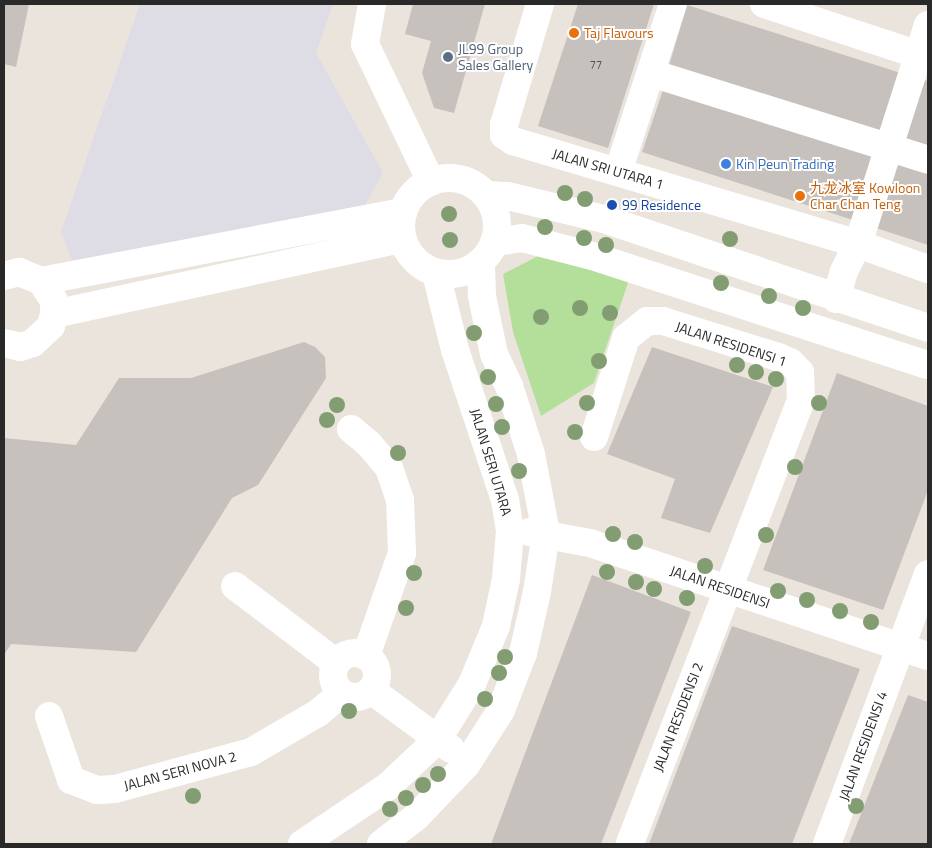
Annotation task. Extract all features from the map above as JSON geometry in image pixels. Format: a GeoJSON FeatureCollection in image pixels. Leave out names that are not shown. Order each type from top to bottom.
{"type":"FeatureCollection","features":[{"type":"Feature","properties":{"kind":"street"},"geometry":{"type":"LineString","coordinates":[[372,4],[365,44],[431,182]]}},
{"type":"Feature","properties":{"kind":"street","name":"JALAN SRI UTARA 1"},"geometry":{"type":"LineString","coordinates":[[540,4],[504,125],[504,135],[513,141],[858,244],[928,269]]}},
{"type":"Feature","properties":{"kind":"street"},"geometry":{"type":"LineString","coordinates":[[618,172],[673,4]]}},
{"type":"Feature","properties":{"kind":"street"},"geometry":{"type":"LineString","coordinates":[[764,4],[923,56]]}},
{"type":"Feature","properties":{"kind":"street"},"geometry":{"type":"LineString","coordinates":[[836,299],[844,271],[858,244],[889,146],[923,56],[928,25]]}},
{"type":"Feature","properties":{"kind":"street"},"geometry":{"type":"LineString","coordinates":[[651,73],[889,146],[928,160]]}},
{"type":"Feature","properties":{"kind":"street"},"geometry":{"type":"LineString","coordinates":[[928,328],[836,299],[604,219],[508,196],[486,195],[460,179],[431,182],[409,199],[403,212],[402,240],[409,254],[421,266],[436,273],[452,275],[467,271],[488,252],[522,238],[583,253],[928,365]]}},
{"type":"Feature","properties":{"kind":"street"},"geometry":{"type":"LineString","coordinates":[[381,844],[416,817],[470,760],[501,710],[523,653],[546,533],[531,454],[509,386],[494,354],[482,296],[488,252],[496,218],[486,195]]}},
{"type":"Feature","properties":{"kind":"street"},"geometry":{"type":"LineString","coordinates":[[41,281],[403,212]]}},
{"type":"Feature","properties":{"kind":"street"},"geometry":{"type":"LineString","coordinates":[[54,314],[402,240]]}},
{"type":"Feature","properties":{"kind":"street"},"geometry":{"type":"LineString","coordinates":[[4,276],[20,272],[41,281],[54,301],[54,314],[43,336],[33,343],[5,347]]}},
{"type":"Feature","properties":{"kind":"street","name":"JALAN SERI UTARA"},"geometry":{"type":"LineString","coordinates":[[302,844],[387,787],[437,740],[472,684],[496,626],[506,579],[510,531],[506,500],[455,350],[436,273]]}},
{"type":"Feature","properties":{"kind":"street","name":"JALAN RESIDENSI 1"},"geometry":{"type":"LineString","coordinates":[[594,437],[626,338],[647,321],[663,321],[778,357],[800,372],[800,400],[725,589]]}},
{"type":"Feature","properties":{"kind":"street"},"geometry":{"type":"LineString","coordinates":[[351,429],[369,444],[389,468],[400,500],[402,553],[366,656]]}},
{"type":"Feature","properties":{"kind":"street","name":"JALAN RESIDENSI"},"geometry":{"type":"LineString","coordinates":[[510,531],[546,533],[590,543],[928,656]]}},
{"type":"Feature","properties":{"kind":"street","name":"JALAN RESIDENSI 4"},"geometry":{"type":"LineString","coordinates":[[827,844],[899,647],[928,574]]}},
{"type":"Feature","properties":{"kind":"street"},"geometry":{"type":"LineString","coordinates":[[235,586],[336,664]]}},
{"type":"Feature","properties":{"kind":"street","name":"JALAN RESIDENSI 2"},"geometry":{"type":"LineString","coordinates":[[630,844],[725,589]]}},
{"type":"Feature","properties":{"kind":"street"},"geometry":{"type":"LineString","coordinates":[[353,652],[366,656],[377,672],[371,690],[360,697],[342,693],[332,676],[336,664],[353,652]]}},
{"type":"Feature","properties":{"kind":"street"},"geometry":{"type":"LineString","coordinates":[[371,690],[437,740],[470,760]]}},
{"type":"Feature","properties":{"kind":"street","name":"JALAN SERI NOVA 2"},"geometry":{"type":"LineString","coordinates":[[49,716],[71,780],[97,790],[115,789],[251,752],[318,714],[342,693]]}},
{"type":"Feature","properties":{"kind":"shaded area"},"geometry":{"type":"Polygon","coordinates":[[[140,4],[333,4],[316,53],[383,173],[354,225],[78,276],[61,232],[140,4]]]}},
{"type":"Feature","properties":{"kind":"green space"},"geometry":{"type":"Polygon","coordinates":[[[550,250],[630,277],[594,383],[541,416],[513,332],[503,274],[550,250]]]}},
{"type":"Feature","properties":{"kind":"building"},"geometry":{"type":"Polygon","coordinates":[[[4,4],[29,4],[16,67],[4,64],[4,4]]]}},
{"type":"Feature","properties":{"kind":"building","name":"JL99 Group Sales Gallery"},"geometry":{"type":"Polygon","coordinates":[[[413,4],[485,4],[454,113],[434,108],[422,73],[431,41],[405,34],[413,4]]]}},
{"type":"Feature","properties":{"kind":"building"},"geometry":{"type":"Polygon","coordinates":[[[578,4],[654,4],[608,148],[538,126],[578,4]]]}},
{"type":"Feature","properties":{"kind":"building"},"geometry":{"type":"Polygon","coordinates":[[[687,5],[907,75],[888,139],[668,69],[687,5]]]}},
{"type":"Feature","properties":{"kind":"building"},"geometry":{"type":"Polygon","coordinates":[[[918,78],[928,81],[928,152],[898,143],[918,78]]]}},
{"type":"Feature","properties":{"kind":"building"},"geometry":{"type":"Polygon","coordinates":[[[664,87],[880,158],[859,222],[642,152],[664,87]]]}},
{"type":"Feature","properties":{"kind":"building"},"geometry":{"type":"Polygon","coordinates":[[[889,160],[928,173],[928,245],[870,226],[889,160]]]}},
{"type":"Feature","properties":{"kind":"building"},"geometry":{"type":"Polygon","coordinates":[[[304,342],[315,347],[325,357],[326,378],[258,485],[232,498],[136,652],[11,644],[4,655],[4,438],[76,445],[119,378],[191,378],[304,342]]]}},
{"type":"Feature","properties":{"kind":"building"},"geometry":{"type":"Polygon","coordinates":[[[652,347],[773,387],[710,533],[661,518],[675,479],[607,454],[652,347]]]}},
{"type":"Feature","properties":{"kind":"building"},"geometry":{"type":"Polygon","coordinates":[[[837,373],[928,406],[928,490],[883,610],[763,570],[837,373]]]}},
{"type":"Feature","properties":{"kind":"building"},"geometry":{"type":"Polygon","coordinates":[[[592,575],[691,612],[601,844],[491,844],[592,575]]]}},
{"type":"Feature","properties":{"kind":"building"},"geometry":{"type":"Polygon","coordinates":[[[732,626],[860,669],[792,844],[649,844],[732,626]]]}},
{"type":"Feature","properties":{"kind":"building"},"geometry":{"type":"Polygon","coordinates":[[[908,695],[928,702],[928,844],[849,844],[908,695]]]}},
{"type":"Feature","properties":{"kind":"place","name":"Taj Flavours"},"geometry":{"type":"Point","coordinates":[574,33]}},
{"type":"Feature","properties":{"kind":"place","name":"JL99 Group Sales Gallery"},"geometry":{"type":"Point","coordinates":[448,57]}},
{"type":"Feature","properties":{"kind":"place","name":"Kin Peun Trading"},"geometry":{"type":"Point","coordinates":[726,164]}},
{"type":"Feature","properties":{"kind":"place","name":"九龙冰室 Kowloon Char Chan Teng"},"geometry":{"type":"Point","coordinates":[800,196]}},
{"type":"Feature","properties":{"kind":"place","name":"99 Residence"},"geometry":{"type":"Point","coordinates":[612,205]}}]}
